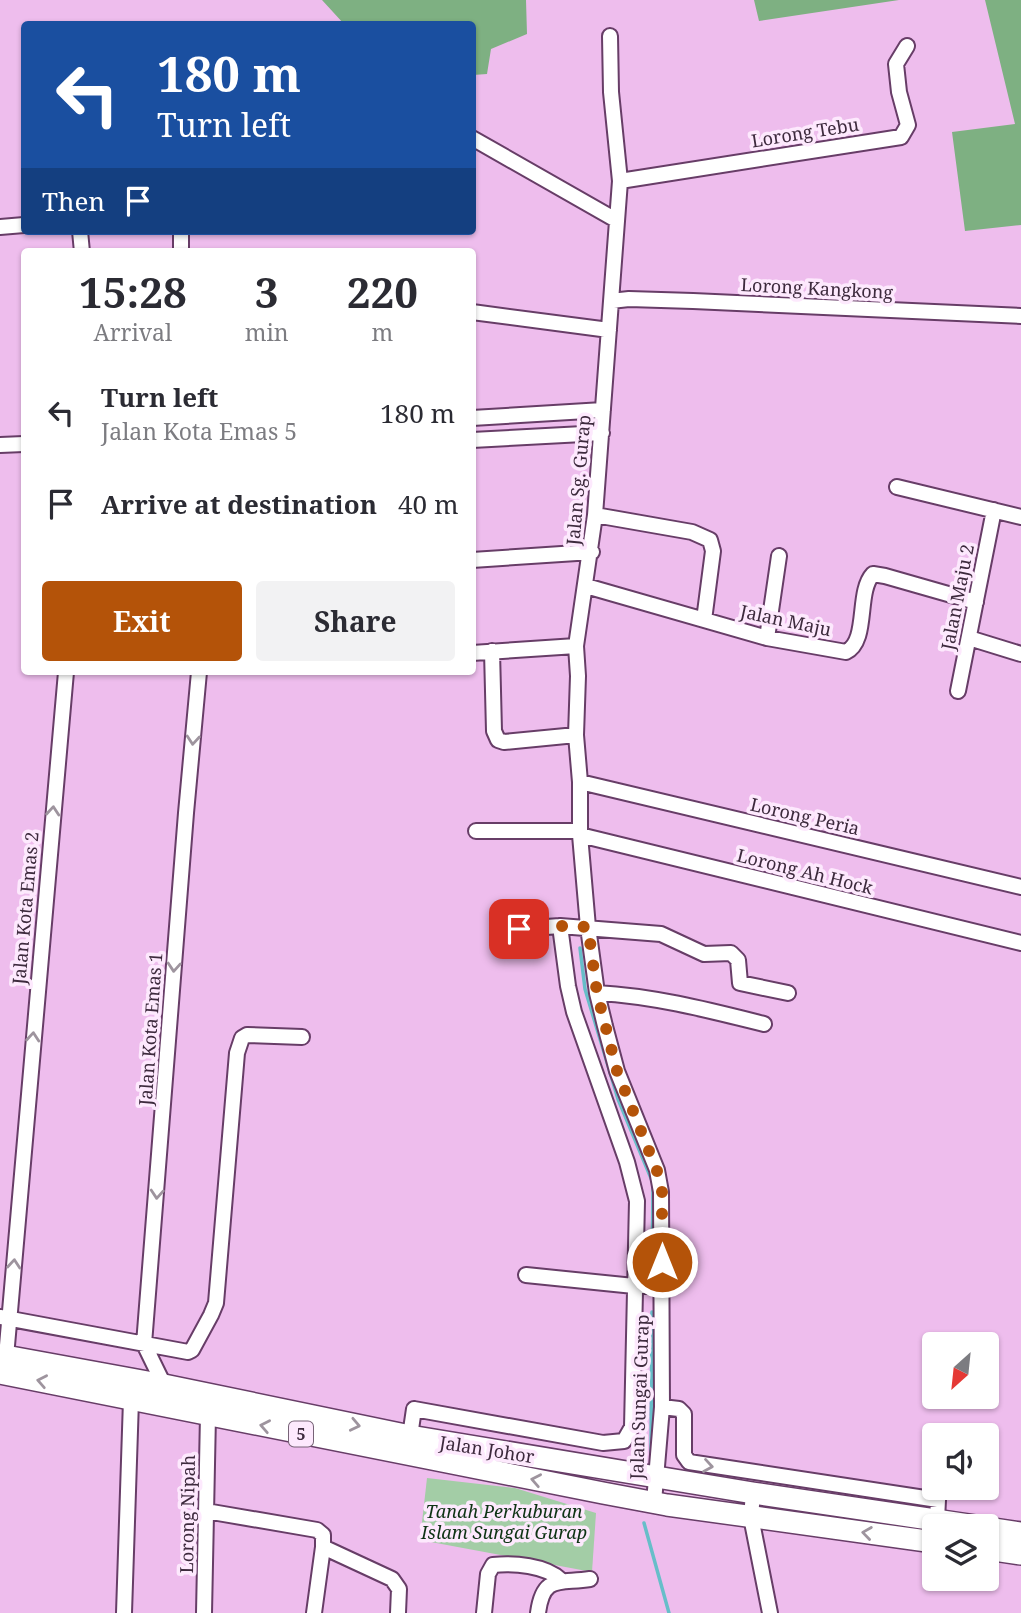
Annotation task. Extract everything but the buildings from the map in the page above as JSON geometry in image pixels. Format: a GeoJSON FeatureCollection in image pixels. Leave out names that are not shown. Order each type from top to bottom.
{"type":"FeatureCollection","features":[{"type":"Feature","properties":{"kind":"highway","name":"Jalan Johor"},"geometry":{"type":"LineString","coordinates":[[2,1362],[164,1385],[410,1436],[753,1493],[865,1500],[922,1516]]}},
{"type":"Feature","properties":{"kind":"highway","name":"Jalan Johor"},"geometry":{"type":"LineString","coordinates":[[2,1362],[131,1400],[654,1502],[922,1540]]}},
{"type":"Feature","properties":{"kind":"highway"},"geometry":{"type":"LineString","coordinates":[[999,1530],[1021,1533]]}},
{"type":"Feature","properties":{"kind":"highway"},"geometry":{"type":"LineString","coordinates":[[999,1551],[1021,1554]]}},
{"type":"Feature","properties":{"kind":"street","name":"Jalan Sg. Gurap"},"geometry":{"type":"LineString","coordinates":[[588,927],[580,833],[576,646],[592,552],[620,181],[611,92],[610,36]]}},
{"type":"Feature","properties":{"kind":"street","name":"Lorong Tebu"},"geometry":{"type":"LineString","coordinates":[[620,181],[901,137],[908,125],[899,92],[896,64],[907,46]]}},
{"type":"Feature","properties":{"kind":"street"},"geometry":{"type":"LineString","coordinates":[[476,140],[616,220]]}},
{"type":"Feature","properties":{"kind":"street"},"geometry":{"type":"LineString","coordinates":[[0,227],[21,225]]}},
{"type":"Feature","properties":{"kind":"street","name":"Lorong Kangkong"},"geometry":{"type":"LineString","coordinates":[[611,301],[693,301],[1021,316]]}},
{"type":"Feature","properties":{"kind":"street"},"geometry":{"type":"LineString","coordinates":[[476,313],[609,330]]}},
{"type":"Feature","properties":{"kind":"street"},"geometry":{"type":"LineString","coordinates":[[476,418],[603,410]]}},
{"type":"Feature","properties":{"kind":"street"},"geometry":{"type":"LineString","coordinates":[[476,440],[602,433]]}},
{"type":"Feature","properties":{"kind":"street"},"geometry":{"type":"LineString","coordinates":[[0,445],[21,444]]}},
{"type":"Feature","properties":{"kind":"street"},"geometry":{"type":"LineString","coordinates":[[897,487],[1021,517]]}},
{"type":"Feature","properties":{"kind":"street","name":"Jalan Maju 2"},"geometry":{"type":"LineString","coordinates":[[958,691],[994,510]]}},
{"type":"Feature","properties":{"kind":"street"},"geometry":{"type":"LineString","coordinates":[[595,515],[692,532],[710,540],[713,551],[704,620]]}},
{"type":"Feature","properties":{"kind":"street"},"geometry":{"type":"LineString","coordinates":[[476,560],[592,552]]}},
{"type":"Feature","properties":{"kind":"street"},"geometry":{"type":"LineString","coordinates":[[767,638],[779,556]]}},
{"type":"Feature","properties":{"kind":"street","name":"Jalan Maju"},"geometry":{"type":"LineString","coordinates":[[586,586],[767,638],[846,652],[850,651],[857,640],[869,578],[873,574],[976,601]]}},
{"type":"Feature","properties":{"kind":"street"},"geometry":{"type":"LineString","coordinates":[[969,638],[1021,654]]}},
{"type":"Feature","properties":{"kind":"street"},"geometry":{"type":"LineString","coordinates":[[476,653],[576,646]]}},
{"type":"Feature","properties":{"kind":"street"},"geometry":{"type":"LineString","coordinates":[[492,651],[494,731],[498,740],[504,742],[576,735]]}},
{"type":"Feature","properties":{"kind":"street","name":"Jalan Kota Emas 2"},"geometry":{"type":"LineString","coordinates":[[2,1362],[66,675]]}},
{"type":"Feature","properties":{"kind":"street","name":"Jalan Kota Emas 1"},"geometry":{"type":"LineString","coordinates":[[164,1385],[145,1344],[199,675]]}},
{"type":"Feature","properties":{"kind":"street","name":"Lorong Peria"},"geometry":{"type":"LineString","coordinates":[[580,782],[1021,887]]}},
{"type":"Feature","properties":{"kind":"street","name":"Lorong Ah Hock"},"geometry":{"type":"LineString","coordinates":[[476,831],[580,833],[1021,943]]}},
{"type":"Feature","properties":{"kind":"street"},"geometry":{"type":"LineString","coordinates":[[410,1436],[414,1409],[603,1443],[624,1441],[632,1427],[637,1201],[627,1162],[574,1012],[560,926]]}},
{"type":"Feature","properties":{"kind":"street"},"geometry":{"type":"LineString","coordinates":[[519,929],[560,926],[661,934],[704,954],[731,953],[738,960],[740,983],[788,993]]}},
{"type":"Feature","properties":{"kind":"street","name":"Jalan Sungai Gurap"},"geometry":{"type":"LineString","coordinates":[[588,927],[597,993],[617,1071],[657,1171],[662,1192],[662,1407],[654,1502]]}},
{"type":"Feature","properties":{"kind":"street"},"geometry":{"type":"LineString","coordinates":[[597,993],[662,999],[764,1024]]}},
{"type":"Feature","properties":{"kind":"street"},"geometry":{"type":"LineString","coordinates":[[5,1317],[188,1352],[192,1350],[214,1310],[236,1066],[242,1038],[261,1034],[302,1037]]}},
{"type":"Feature","properties":{"kind":"street"},"geometry":{"type":"LineString","coordinates":[[526,1275],[634,1286],[662,1286]]}},
{"type":"Feature","properties":{"kind":"street"},"geometry":{"type":"LineString","coordinates":[[124,1613],[131,1400]]}},
{"type":"Feature","properties":{"kind":"street"},"geometry":{"type":"LineString","coordinates":[[662,1407],[679,1409],[684,1414],[684,1455],[694,1464],[865,1500]]}},
{"type":"Feature","properties":{"kind":"street","name":"Lorong Nipah"},"geometry":{"type":"LineString","coordinates":[[204,1613],[208,1415]]}},
{"type":"Feature","properties":{"kind":"street"},"geometry":{"type":"LineString","coordinates":[[753,1493],[751,1517],[770,1613]]}},
{"type":"Feature","properties":{"kind":"street"},"geometry":{"type":"LineString","coordinates":[[206,1511],[317,1530],[323,1535],[314,1613]]}},
{"type":"Feature","properties":{"kind":"street"},"geometry":{"type":"LineString","coordinates":[[323,1547],[392,1579],[399,1589],[398,1613]]}},
{"type":"Feature","properties":{"kind":"street"},"geometry":{"type":"LineString","coordinates":[[484,1613],[488,1574],[493,1565],[536,1568],[554,1574],[561,1580]]}},
{"type":"Feature","properties":{"kind":"street"},"geometry":{"type":"LineString","coordinates":[[538,1613],[540,1599],[550,1585],[561,1580],[590,1579]]}},
{"type":"Feature","properties":{"kind":"green space"},"geometry":{"type":"Polygon","coordinates":[[[322,0],[526,0],[527,34],[491,49],[487,74],[476,75],[476,21],[341,21],[322,0]]]}},
{"type":"Feature","properties":{"kind":"green space"},"geometry":{"type":"Polygon","coordinates":[[[754,0],[899,0],[759,21],[754,0]]]}},
{"type":"Feature","properties":{"kind":"green space"},"geometry":{"type":"Polygon","coordinates":[[[985,0],[1021,0],[1021,225],[965,231],[952,132],[1015,124],[985,0]]]}},
{"type":"Feature","properties":{"kind":"green space","name":"Tanah Perkuburan Islam Sungai Gurap"},"geometry":{"type":"Polygon","coordinates":[[[427,1478],[515,1488],[596,1513],[592,1572],[420,1540],[427,1478]]]}},
{"type":"Feature","properties":{"kind":"waterway"},"geometry":{"type":"LineString","coordinates":[[580,948],[585,989],[618,1099],[653,1183],[652,1284]]}},
{"type":"Feature","properties":{"kind":"waterway"},"geometry":{"type":"LineString","coordinates":[[651,1453],[652,1312]]}},
{"type":"Feature","properties":{"kind":"waterway"},"geometry":{"type":"LineString","coordinates":[[644,1523],[669,1613]]}},
{"type":"Feature","properties":{"kind":"route"},"geometry":{"type":"LineString","coordinates":[[519,929],[588,927],[604,1026],[617,1071],[657,1171],[662,1192],[662,1262]]}}]}
